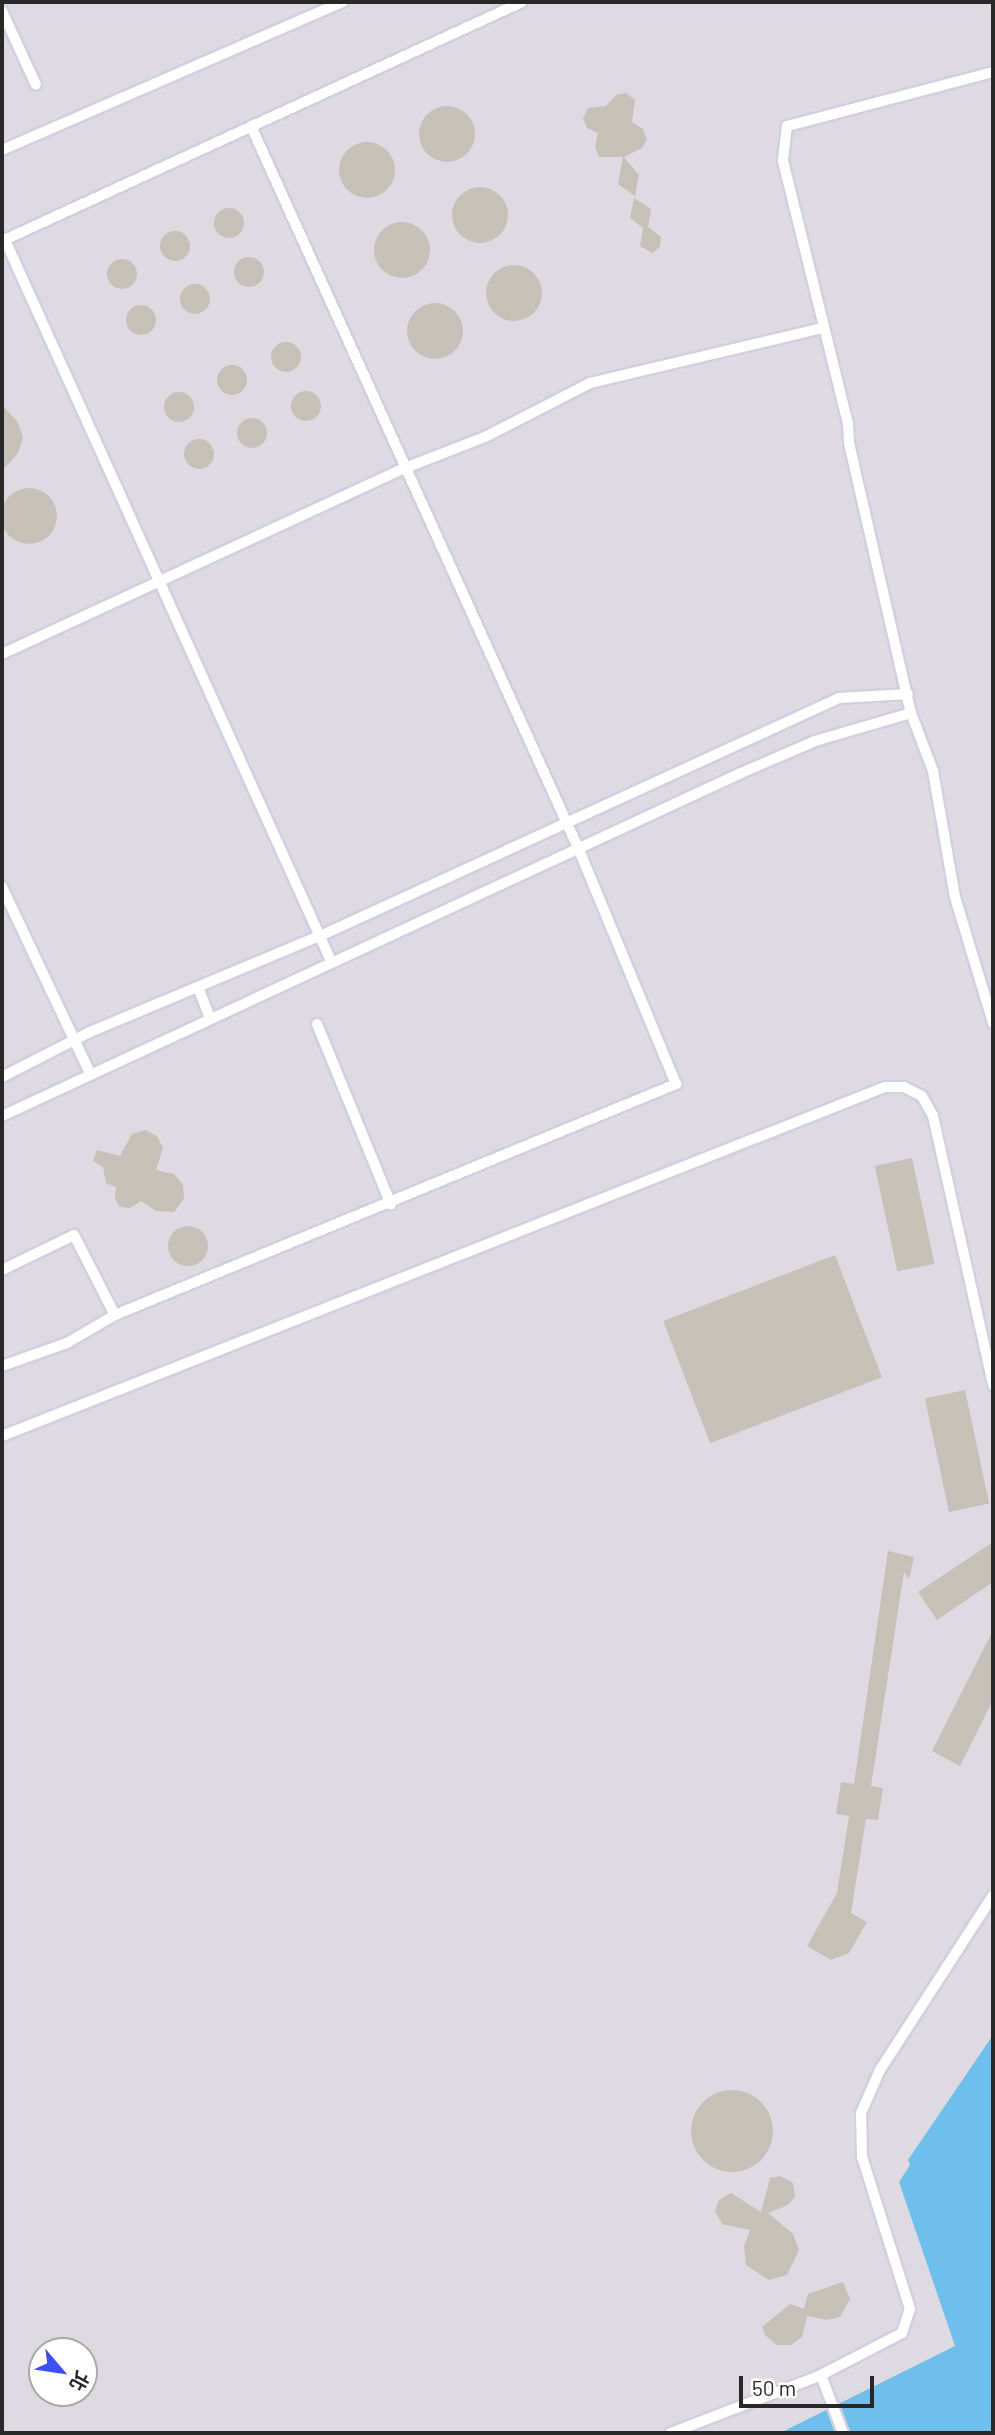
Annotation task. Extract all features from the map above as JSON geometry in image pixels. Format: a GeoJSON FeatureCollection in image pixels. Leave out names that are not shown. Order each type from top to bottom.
{"type":"FeatureCollection","features":[{"type":"Feature","properties":{"kind":"lane"},"geometry":{"type":"LineString","coordinates":[[2,150],[343,2]]}},
{"type":"Feature","properties":{"kind":"lane"},"geometry":{"type":"LineString","coordinates":[[331,961],[162,582],[3,240],[522,2]]}},
{"type":"Feature","properties":{"kind":"lane"},"geometry":{"type":"LineString","coordinates":[[2,11],[36,85]]}},
{"type":"Feature","properties":{"kind":"lane"},"geometry":{"type":"LineString","coordinates":[[993,72],[786,126],[783,161],[911,713],[933,771],[956,897],[993,1023]]}},
{"type":"Feature","properties":{"kind":"lane"},"geometry":{"type":"LineString","coordinates":[[2,1366],[67,1343],[116,1315],[391,1204],[676,1084],[580,852],[251,126]]}},
{"type":"Feature","properties":{"kind":"lane"},"geometry":{"type":"LineString","coordinates":[[2,654],[405,468],[487,436],[590,383],[823,328]]}},
{"type":"Feature","properties":{"kind":"lane"},"geometry":{"type":"LineString","coordinates":[[2,1077],[74,1041],[320,936],[839,698],[908,694]]}},
{"type":"Feature","properties":{"kind":"lane"},"geometry":{"type":"LineString","coordinates":[[2,1116],[331,961],[580,852],[815,741],[911,713]]}},
{"type":"Feature","properties":{"kind":"lane"},"geometry":{"type":"LineString","coordinates":[[2,887],[90,1073]]}},
{"type":"Feature","properties":{"kind":"lane"},"geometry":{"type":"LineString","coordinates":[[198,987],[210,1019]]}},
{"type":"Feature","properties":{"kind":"lane"},"geometry":{"type":"LineString","coordinates":[[317,1024],[391,1204]]}},
{"type":"Feature","properties":{"kind":"lane"},"geometry":{"type":"LineString","coordinates":[[2,1436],[886,1087],[904,1087],[922,1096],[933,1115],[993,1385]]}},
{"type":"Feature","properties":{"kind":"lane"},"geometry":{"type":"LineString","coordinates":[[2,1270],[74,1235],[116,1315]]}},
{"type":"Feature","properties":{"kind":"lane"},"geometry":{"type":"LineString","coordinates":[[671,2433],[821,2375],[902,2333],[910,2309],[862,2157],[861,2113],[880,2070],[993,1895]]}},
{"type":"Feature","properties":{"kind":"lane"},"geometry":{"type":"LineString","coordinates":[[821,2375],[843,2433]]}},
{"type":"Feature","properties":{"kind":"shaded area"},"geometry":{"type":"Polygon","coordinates":[[[2,2],[993,2],[993,2035],[899,2182],[985,2433],[2,2433],[2,2]]]}},
{"type":"Feature","properties":{"kind":"water"},"geometry":{"type":"Polygon","coordinates":[[[993,2035],[993,2433],[780,2433],[955,2346],[899,2182],[910,2165],[908,2160],[993,2035]]]}},
{"type":"Feature","properties":{"kind":"building"},"geometry":{"type":"Polygon","coordinates":[[[626,93],[635,100],[632,122],[643,129],[647,139],[642,148],[624,157],[639,175],[635,196],[618,184],[623,157],[599,157],[595,147],[598,133],[587,128],[583,118],[588,108],[606,106],[616,95],[626,93]]]}},
{"type":"Feature","properties":{"kind":"building"},"geometry":{"type":"Polygon","coordinates":[[[447,106],[458,108],[467,114],[473,123],[473,145],[467,154],[458,160],[447,162],[436,160],[427,154],[421,145],[419,134],[421,123],[427,114],[436,108],[447,106]]]}},
{"type":"Feature","properties":{"kind":"building"},"geometry":{"type":"Polygon","coordinates":[[[367,142],[378,144],[387,150],[393,159],[393,181],[387,190],[378,196],[367,198],[356,196],[347,190],[341,181],[339,170],[341,159],[347,150],[356,144],[367,142]]]}},
{"type":"Feature","properties":{"kind":"building"},"geometry":{"type":"Polygon","coordinates":[[[480,187],[491,189],[500,195],[506,204],[506,226],[500,235],[491,241],[480,243],[469,241],[460,235],[454,226],[452,215],[454,204],[460,195],[469,189],[480,187]]]}},
{"type":"Feature","properties":{"kind":"building"},"geometry":{"type":"Polygon","coordinates":[[[634,198],[651,209],[648,227],[661,237],[660,247],[652,253],[640,246],[643,228],[630,218],[634,198]]]}},
{"type":"Feature","properties":{"kind":"building"},"geometry":{"type":"Polygon","coordinates":[[[229,208],[240,212],[244,223],[240,234],[229,238],[218,234],[214,223],[218,212],[229,208]]]}},
{"type":"Feature","properties":{"kind":"building"},"geometry":{"type":"Polygon","coordinates":[[[402,222],[413,224],[422,230],[428,239],[428,261],[422,270],[413,276],[402,278],[391,276],[382,270],[376,261],[374,250],[376,239],[382,230],[391,224],[402,222]]]}},
{"type":"Feature","properties":{"kind":"building"},"geometry":{"type":"Polygon","coordinates":[[[175,231],[186,235],[190,246],[186,257],[175,261],[164,257],[160,246],[164,235],[175,231]]]}},
{"type":"Feature","properties":{"kind":"building"},"geometry":{"type":"Polygon","coordinates":[[[249,257],[260,261],[264,272],[260,283],[249,287],[238,283],[234,272],[238,261],[249,257]]]}},
{"type":"Feature","properties":{"kind":"building"},"geometry":{"type":"Polygon","coordinates":[[[122,259],[133,263],[137,274],[133,285],[122,289],[111,285],[107,274],[111,263],[122,259]]]}},
{"type":"Feature","properties":{"kind":"building"},"geometry":{"type":"Polygon","coordinates":[[[514,265],[525,267],[534,273],[540,282],[540,304],[534,313],[525,319],[514,321],[503,319],[494,313],[488,304],[486,293],[488,282],[494,273],[503,267],[514,265]]]}},
{"type":"Feature","properties":{"kind":"building"},"geometry":{"type":"Polygon","coordinates":[[[195,284],[206,288],[210,299],[206,310],[195,314],[184,310],[180,299],[184,288],[195,284]]]}},
{"type":"Feature","properties":{"kind":"building"},"geometry":{"type":"Polygon","coordinates":[[[435,303],[446,305],[455,311],[461,320],[461,342],[455,351],[446,357],[435,359],[424,357],[415,351],[409,342],[407,331],[409,320],[415,311],[424,305],[435,303]]]}},
{"type":"Feature","properties":{"kind":"building"},"geometry":{"type":"Polygon","coordinates":[[[141,305],[152,309],[156,320],[152,331],[141,335],[130,331],[126,320],[130,309],[141,305]]]}},
{"type":"Feature","properties":{"kind":"building"},"geometry":{"type":"Polygon","coordinates":[[[286,342],[297,346],[301,357],[297,368],[286,372],[275,368],[271,357],[275,346],[286,342]]]}},
{"type":"Feature","properties":{"kind":"building"},"geometry":{"type":"Polygon","coordinates":[[[232,365],[243,369],[247,380],[243,391],[232,395],[221,391],[217,380],[221,369],[232,365]]]}},
{"type":"Feature","properties":{"kind":"building"},"geometry":{"type":"Polygon","coordinates":[[[306,391],[317,395],[321,406],[317,417],[306,421],[295,417],[291,406],[295,395],[306,391]]]}},
{"type":"Feature","properties":{"kind":"building"},"geometry":{"type":"Polygon","coordinates":[[[179,392],[185,393],[193,401],[193,413],[185,421],[179,422],[173,421],[165,413],[164,407],[165,401],[173,393],[179,392]]]}},
{"type":"Feature","properties":{"kind":"building"},"geometry":{"type":"Polygon","coordinates":[[[2,405],[17,421],[23,437],[18,453],[2,471],[2,405]]]}},
{"type":"Feature","properties":{"kind":"building"},"geometry":{"type":"Polygon","coordinates":[[[252,418],[263,422],[267,433],[263,444],[252,448],[241,444],[237,433],[241,422],[252,418]]]}},
{"type":"Feature","properties":{"kind":"building"},"geometry":{"type":"Polygon","coordinates":[[[199,439],[210,443],[214,454],[210,465],[199,469],[188,465],[184,454],[188,443],[199,439]]]}},
{"type":"Feature","properties":{"kind":"building"},"geometry":{"type":"Polygon","coordinates":[[[29,488],[40,490],[49,496],[55,505],[55,527],[49,536],[40,542],[29,544],[18,542],[9,536],[3,527],[1,516],[3,505],[9,496],[18,490],[29,488]]]}},
{"type":"Feature","properties":{"kind":"building"},"geometry":{"type":"Polygon","coordinates":[[[145,1130],[157,1136],[163,1148],[156,1170],[174,1174],[183,1185],[184,1199],[174,1212],[156,1211],[141,1201],[130,1208],[120,1207],[115,1199],[116,1187],[106,1183],[103,1167],[93,1161],[97,1150],[120,1156],[132,1134],[145,1130]]]}},
{"type":"Feature","properties":{"kind":"building"},"geometry":{"type":"Polygon","coordinates":[[[912,1158],[934,1264],[897,1272],[875,1166],[912,1158]]]}},
{"type":"Feature","properties":{"kind":"building"},"geometry":{"type":"Polygon","coordinates":[[[188,1226],[196,1227],[202,1232],[207,1238],[207,1254],[202,1260],[196,1265],[188,1266],[180,1265],[174,1260],[169,1254],[168,1246],[169,1238],[174,1232],[180,1227],[188,1226]]]}},
{"type":"Feature","properties":{"kind":"building"},"geometry":{"type":"Polygon","coordinates":[[[835,1255],[882,1377],[710,1443],[663,1321],[835,1255]]]}},
{"type":"Feature","properties":{"kind":"building"},"geometry":{"type":"Polygon","coordinates":[[[965,1390],[989,1503],[949,1512],[925,1399],[965,1390]]]}},
{"type":"Feature","properties":{"kind":"building"},"geometry":{"type":"Polygon","coordinates":[[[993,1542],[993,1582],[937,1620],[918,1592],[993,1542]]]}},
{"type":"Feature","properties":{"kind":"building"},"geometry":{"type":"Polygon","coordinates":[[[888,1551],[914,1557],[909,1579],[904,1572],[871,1786],[883,1788],[878,1820],[866,1819],[851,1913],[867,1922],[849,1953],[831,1960],[807,1946],[837,1893],[849,1816],[836,1814],[841,1782],[854,1784],[888,1551]]]}},
{"type":"Feature","properties":{"kind":"building"},"geometry":{"type":"Polygon","coordinates":[[[993,1630],[993,1700],[960,1766],[932,1751],[993,1630]]]}},
{"type":"Feature","properties":{"kind":"building"},"geometry":{"type":"Polygon","coordinates":[[[732,2090],[748,2093],[761,2102],[770,2115],[773,2131],[770,2147],[761,2160],[748,2169],[732,2172],[716,2169],[703,2160],[694,2147],[691,2131],[694,2115],[703,2102],[716,2093],[732,2090]]]}},
{"type":"Feature","properties":{"kind":"building"},"geometry":{"type":"Polygon","coordinates":[[[780,2176],[793,2183],[795,2197],[788,2205],[768,2213],[793,2234],[799,2250],[787,2275],[769,2280],[746,2265],[744,2246],[750,2230],[722,2224],[715,2211],[719,2200],[731,2193],[761,2212],[770,2178],[780,2176]]]}},
{"type":"Feature","properties":{"kind":"building"},"geometry":{"type":"Polygon","coordinates":[[[843,2282],[850,2299],[840,2317],[827,2320],[807,2316],[802,2337],[791,2345],[777,2345],[766,2336],[762,2327],[790,2304],[804,2309],[808,2294],[843,2282]]]}}]}
